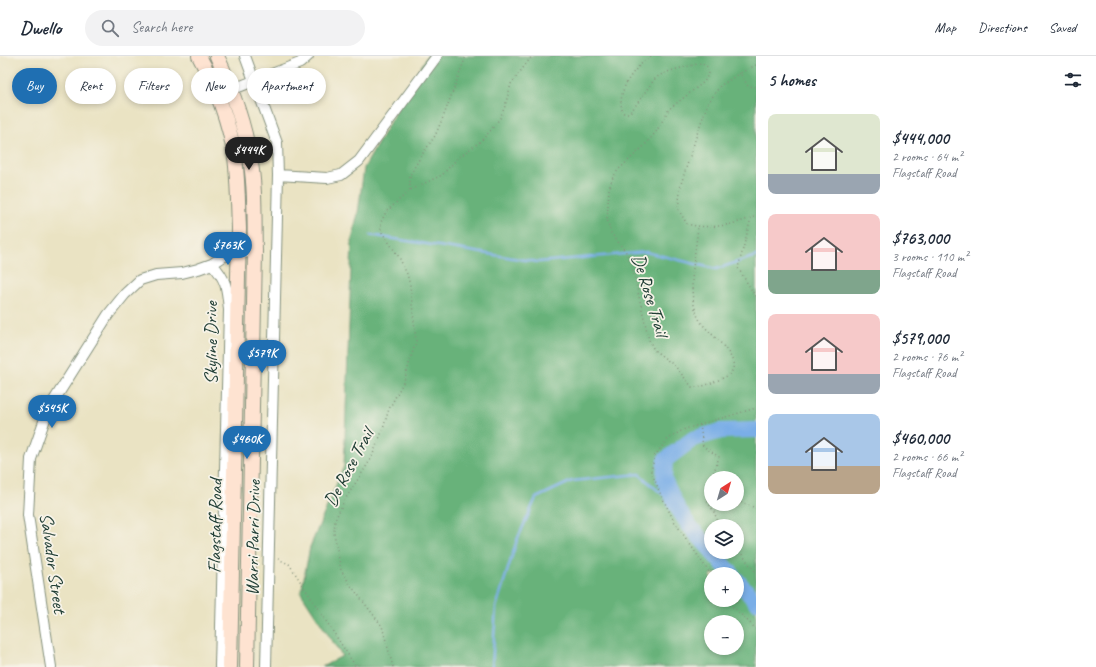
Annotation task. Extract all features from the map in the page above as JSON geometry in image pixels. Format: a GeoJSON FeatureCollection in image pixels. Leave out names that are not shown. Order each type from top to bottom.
{"type":"FeatureCollection","features":[{"type":"Feature","properties":{"kind":"main road","name":"Flagstaff Road"},"geometry":{"type":"LineString","coordinates":[[199,56],[205,68]]}},
{"type":"Feature","properties":{"kind":"main road","name":"Flagstaff Road"},"geometry":{"type":"LineString","coordinates":[[217,56],[222,68]]}},
{"type":"Feature","properties":{"kind":"main road","name":"Flagstaff Road"},"geometry":{"type":"LineString","coordinates":[[221,104],[235,158],[239,228],[230,667]]}},
{"type":"Feature","properties":{"kind":"main road","name":"Flagstaff Road"},"geometry":{"type":"LineString","coordinates":[[237,104],[250,159],[254,200],[247,667]]}},
{"type":"Feature","properties":{"kind":"street","name":"Warri Parri Drive"},"geometry":{"type":"LineString","coordinates":[[245,56],[250,68]]}},
{"type":"Feature","properties":{"kind":"street"},"geometry":{"type":"LineString","coordinates":[[288,68],[300,63],[308,56]]}},
{"type":"Feature","properties":{"kind":"street"},"geometry":{"type":"LineString","coordinates":[[278,175],[327,178],[341,175],[359,161],[437,56]]}},
{"type":"Feature","properties":{"kind":"street","name":"Warri Parri Drive"},"geometry":{"type":"LineString","coordinates":[[263,104],[277,143],[278,175],[266,667]]}},
{"type":"Feature","properties":{"kind":"street","name":"Salvador Street"},"geometry":{"type":"LineString","coordinates":[[51,667],[28,515],[31,459],[48,410],[108,315],[130,289],[140,280],[156,275],[182,273],[198,269],[212,264],[224,256],[254,251]]}},
{"type":"Feature","properties":{"kind":"street","name":"Skyline Drive"},"geometry":{"type":"LineString","coordinates":[[212,264],[226,285],[229,310],[220,667]]}},
{"type":"Feature","properties":{"kind":"path"},"geometry":{"type":"LineString","coordinates":[[410,190],[410,175],[438,129],[466,56]]}},
{"type":"Feature","properties":{"kind":"path","name":"De Rose Trail"},"geometry":{"type":"LineString","coordinates":[[393,667],[382,626],[341,570],[334,533],[335,520],[344,501],[371,459],[389,409],[404,381],[416,341],[410,285],[407,274],[381,231],[381,222],[386,212],[410,190],[442,175],[458,158],[481,141],[500,118],[511,84],[532,56]]}},
{"type":"Feature","properties":{"kind":"path","name":"De Rose Trail"},"geometry":{"type":"LineString","coordinates":[[651,56],[636,69],[627,82],[620,106],[622,113],[629,113],[655,79],[666,73],[701,63],[708,67],[709,73],[704,82],[669,109],[656,132],[644,146],[618,170],[612,179],[609,190],[607,219],[612,233],[626,252],[632,266],[649,340],[654,350],[675,366],[692,387],[702,387],[729,376],[733,370],[734,362],[726,347],[702,324],[695,310],[692,282],[698,227]]}},
{"type":"Feature","properties":{"kind":"path"},"geometry":{"type":"LineString","coordinates":[[756,65],[720,86],[708,103],[681,184],[678,209],[687,224],[698,227],[724,225],[743,221],[756,216]]}},
{"type":"Feature","properties":{"kind":"path"},"geometry":{"type":"LineString","coordinates":[[740,73],[748,86],[756,87]]}},
{"type":"Feature","properties":{"kind":"path"},"geometry":{"type":"LineString","coordinates":[[751,218],[738,268],[756,297]]}},
{"type":"Feature","properties":{"kind":"path"},"geometry":{"type":"LineString","coordinates":[[706,567],[674,521],[661,495],[652,471],[655,455],[669,438],[685,429],[756,408]]}},
{"type":"Feature","properties":{"kind":"path"},"geometry":{"type":"LineString","coordinates":[[700,425],[703,446],[719,457],[714,471]]}},
{"type":"Feature","properties":{"kind":"path"},"geometry":{"type":"LineString","coordinates":[[744,504],[756,508]]}},
{"type":"Feature","properties":{"kind":"path"},"geometry":{"type":"LineString","coordinates":[[269,554],[289,564],[356,667]]}},
{"type":"Feature","properties":{"kind":"path"},"geometry":{"type":"LineString","coordinates":[[744,557],[756,573]]}},
{"type":"Feature","properties":{"kind":"path"},"geometry":{"type":"LineString","coordinates":[[733,607],[756,629]]}},
{"type":"Feature","properties":{"kind":"green space"},"geometry":{"type":"Polygon","coordinates":[[[427,56],[756,56],[756,667],[322,667],[342,656],[301,593],[310,547],[344,466],[352,240],[358,213],[364,168],[427,56]]]}},
{"type":"Feature","properties":{"kind":"waterway"},"geometry":{"type":"LineString","coordinates":[[370,235],[538,262],[646,252],[716,269],[756,256]]}},
{"type":"Feature","properties":{"kind":"waterway"},"geometry":{"type":"LineString","coordinates":[[704,542],[688,524],[677,507],[664,479],[665,460],[693,439],[721,431],[756,430]]}},
{"type":"Feature","properties":{"kind":"waterway"},"geometry":{"type":"LineString","coordinates":[[492,667],[496,607],[517,540],[536,498],[572,481],[639,474],[677,507]]}},
{"type":"Feature","properties":{"kind":"waterway"},"geometry":{"type":"LineString","coordinates":[[718,559],[726,567]]}},
{"type":"Feature","properties":{"kind":"waterway"},"geometry":{"type":"LineString","coordinates":[[744,588],[756,602]]}}]}
